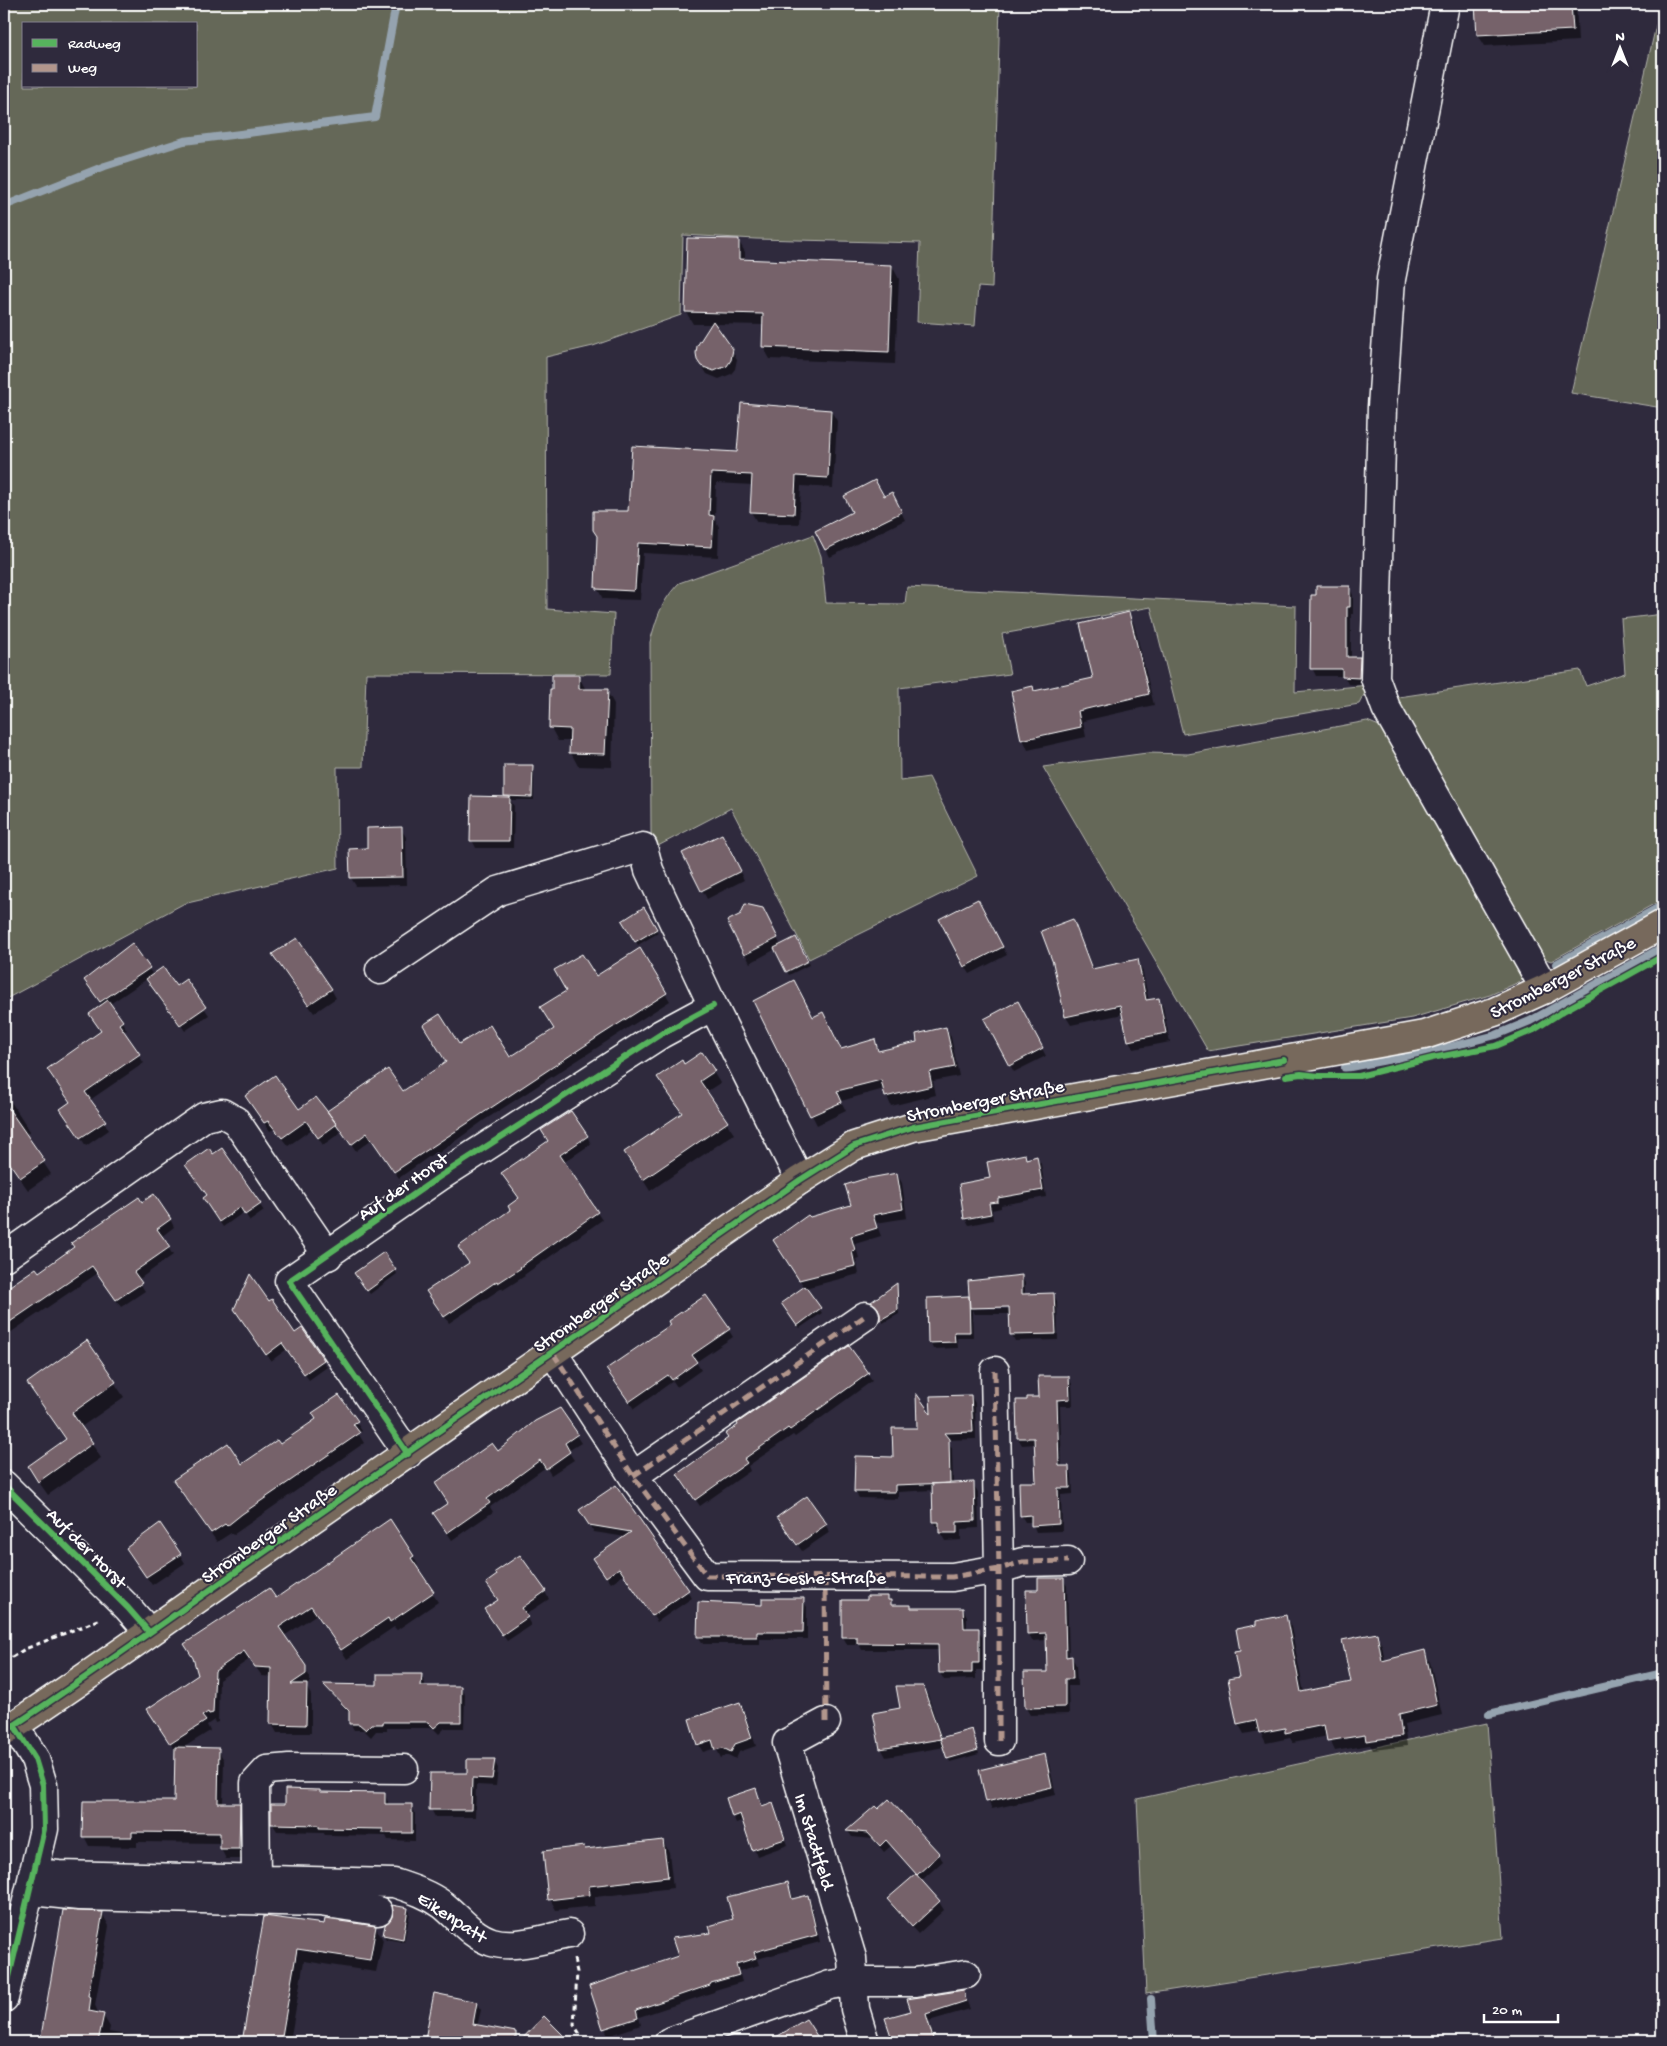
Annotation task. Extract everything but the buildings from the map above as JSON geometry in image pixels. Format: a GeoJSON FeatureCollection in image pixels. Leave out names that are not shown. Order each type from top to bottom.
{"type":"FeatureCollection","features":[{"type":"Feature","properties":{"kind":"main road","name":"Stromberger Straße"},"geometry":{"type":"LineString","coordinates":[[9,1729],[92,1674],[149,1632],[408,1454],[800,1180],[854,1146],[913,1127],[1424,1034],[1494,1012],[1545,989],[1663,924]]}},
{"type":"Feature","properties":{"kind":"street"},"geometry":{"type":"LineString","coordinates":[[1445,4],[1391,279],[1382,407],[1375,678],[1386,708],[1545,989]]}},
{"type":"Feature","properties":{"kind":"street"},"geometry":{"type":"LineString","coordinates":[[380,970],[498,891],[643,847],[649,870],[713,1006],[800,1180]]}},
{"type":"Feature","properties":{"kind":"street","name":"Auf der Horst"},"geometry":{"type":"LineString","coordinates":[[408,1454],[289,1281],[328,1256],[439,1177],[661,1034],[713,1006]]}},
{"type":"Feature","properties":{"kind":"street"},"geometry":{"type":"LineString","coordinates":[[4,1257],[204,1117],[222,1113],[236,1121],[328,1256]]}},
{"type":"Feature","properties":{"kind":"street"},"geometry":{"type":"LineString","coordinates":[[633,1476],[865,1316]]}},
{"type":"Feature","properties":{"kind":"street","name":"Franz-Geshe-Straße"},"geometry":{"type":"LineString","coordinates":[[553,1353],[633,1476],[707,1576],[952,1577],[999,1569],[1023,1562],[1068,1561]]}},
{"type":"Feature","properties":{"kind":"street"},"geometry":{"type":"LineString","coordinates":[[995,1371],[1000,1741]]}},
{"type":"Feature","properties":{"kind":"street","name":"Auf der Horst"},"geometry":{"type":"LineString","coordinates":[[4,1485],[128,1608],[149,1632]]}},
{"type":"Feature","properties":{"kind":"street","name":"Im Stadtfeld"},"geometry":{"type":"LineString","coordinates":[[826,1722],[787,1743],[852,1958],[855,2009],[865,2042]]}},
{"type":"Feature","properties":{"kind":"street"},"geometry":{"type":"LineString","coordinates":[[4,1998],[44,1829],[43,1785],[35,1759],[9,1729]]}},
{"type":"Feature","properties":{"kind":"street"},"geometry":{"type":"LineString","coordinates":[[256,1880],[255,1783],[267,1770],[289,1768],[404,1768]]}},
{"type":"Feature","properties":{"kind":"street","name":"Eikenpatt"},"geometry":{"type":"LineString","coordinates":[[31,1882],[59,1875],[394,1883],[420,1891],[443,1905],[468,1928],[492,1942],[511,1944],[569,1934]]}},
{"type":"Feature","properties":{"kind":"street"},"geometry":{"type":"LineString","coordinates":[[31,1882],[79,1896],[320,1902],[378,1911]]}},
{"type":"Feature","properties":{"kind":"street"},"geometry":{"type":"LineString","coordinates":[[669,2042],[830,1985],[852,1982],[916,1982],[966,1974]]}},
{"type":"Feature","properties":{"kind":"path"},"geometry":{"type":"LineString","coordinates":[[4,1662],[25,1649],[128,1608]]}},
{"type":"Feature","properties":{"kind":"path"},"geometry":{"type":"LineString","coordinates":[[569,1934],[577,1972],[574,2024],[585,2042]]}},
{"type":"Feature","properties":{"kind":"green space"},"geometry":{"type":"Polygon","coordinates":[[[4,4],[1000,4],[992,288],[978,287],[975,326],[917,322],[920,243],[756,239],[683,235],[681,315],[593,346],[546,357],[547,609],[614,614],[611,674],[366,673],[363,767],[337,767],[338,868],[183,904],[4,1000],[4,4]]]}},
{"type":"Feature","properties":{"kind":"green space"},"geometry":{"type":"Polygon","coordinates":[[[1661,4],[1663,4],[1663,408],[1571,393],[1661,4]]]}},
{"type":"Feature","properties":{"kind":"green space"},"geometry":{"type":"Polygon","coordinates":[[[813,535],[821,556],[826,603],[905,604],[907,587],[1296,606],[1295,692],[1369,685],[1359,704],[1183,734],[1151,607],[1002,634],[1010,674],[899,688],[900,781],[929,777],[978,876],[809,959],[731,808],[654,848],[651,832],[650,642],[660,610],[679,583],[813,535]]]}},
{"type":"Feature","properties":{"kind":"green space"},"geometry":{"type":"Polygon","coordinates":[[[1663,614],[1663,899],[1551,961],[1538,956],[1392,698],[1580,670],[1586,686],[1625,673],[1621,619],[1663,614]]]}},
{"type":"Feature","properties":{"kind":"green space"},"geometry":{"type":"Polygon","coordinates":[[[1367,721],[1389,730],[1530,977],[1490,995],[1412,1018],[1208,1051],[1043,767],[1147,753],[1188,754],[1367,721]]]}},
{"type":"Feature","properties":{"kind":"green space"},"geometry":{"type":"Polygon","coordinates":[[[1487,1723],[1503,1938],[1146,1994],[1137,1799],[1487,1723]]]}},
{"type":"Feature","properties":{"kind":"waterway"},"geometry":{"type":"LineString","coordinates":[[4,206],[105,166],[184,141],[375,117],[396,4]]}},
{"type":"Feature","properties":{"kind":"waterway"},"geometry":{"type":"LineString","coordinates":[[1556,964],[1663,905]]}},
{"type":"Feature","properties":{"kind":"waterway"},"geometry":{"type":"LineString","coordinates":[[1345,1068],[1434,1051],[1496,1035],[1530,1021],[1663,947]]}},
{"type":"Feature","properties":{"kind":"waterway"},"geometry":{"type":"LineString","coordinates":[[1489,1714],[1663,1673]]}},
{"type":"Feature","properties":{"kind":"waterway"},"geometry":{"type":"LineString","coordinates":[[1151,1999],[1154,2042]]}},
{"type":"Feature","properties":{"kind":"marked path"},"geometry":{"type":"LineString","coordinates":[[633,1476],[865,1316]]}},
{"type":"Feature","properties":{"kind":"marked path"},"geometry":{"type":"LineString","coordinates":[[553,1353],[633,1476],[707,1576],[952,1577],[999,1569],[1023,1562],[1068,1561]]}},
{"type":"Feature","properties":{"kind":"marked path"},"geometry":{"type":"LineString","coordinates":[[995,1371],[999,1569],[999,1741]]}},
{"type":"Feature","properties":{"kind":"marked path"},"geometry":{"type":"LineString","coordinates":[[825,1577],[826,1722]]}},
{"type":"Feature","properties":{"kind":"cycle path"},"geometry":{"type":"LineString","coordinates":[[1286,1076],[1301,1074],[1359,1076],[1432,1058],[1496,1046],[1534,1030],[1565,1010],[1663,956]]}},
{"type":"Feature","properties":{"kind":"cycle path"},"geometry":{"type":"LineString","coordinates":[[408,1454],[289,1281],[439,1177],[661,1034],[713,1006]]}},
{"type":"Feature","properties":{"kind":"cycle path"},"geometry":{"type":"LineString","coordinates":[[4,1732],[451,1424],[800,1180],[854,1146],[913,1127],[1284,1060]]}},
{"type":"Feature","properties":{"kind":"cycle path"},"geometry":{"type":"LineString","coordinates":[[4,1485],[128,1608],[149,1632]]}},
{"type":"Feature","properties":{"kind":"cycle path"},"geometry":{"type":"LineString","coordinates":[[4,1998],[44,1829],[43,1785],[35,1759],[14,1725]]}}]}
